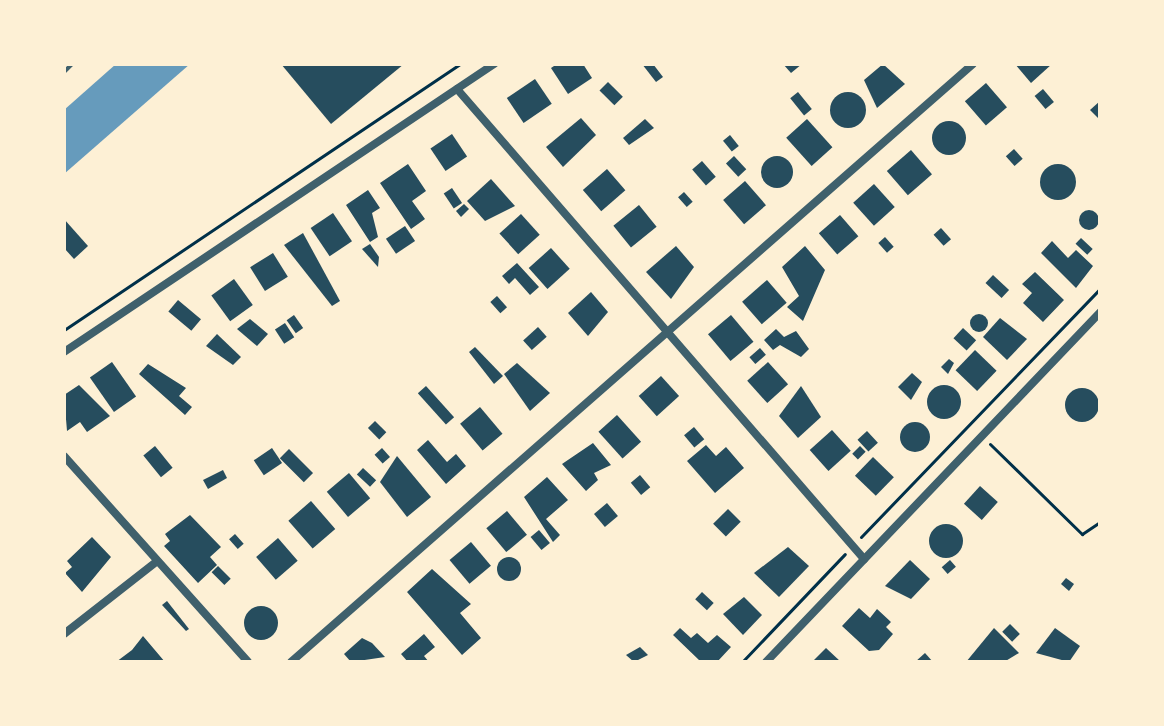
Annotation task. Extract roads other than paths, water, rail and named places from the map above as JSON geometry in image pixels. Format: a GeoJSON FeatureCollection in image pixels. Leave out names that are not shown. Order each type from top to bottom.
{"type":"FeatureCollection","features":[{"type":"Feature","properties":{"kind":"street"},"geometry":{"type":"LineString","coordinates":[[64,352],[494,64]]}},
{"type":"Feature","properties":{"kind":"street"},"geometry":{"type":"LineString","coordinates":[[291,662],[973,64]]}},
{"type":"Feature","properties":{"kind":"street"},"geometry":{"type":"LineString","coordinates":[[457,89],[864,559]]}},
{"type":"Feature","properties":{"kind":"street"},"geometry":{"type":"LineString","coordinates":[[766,662],[1100,312]]}},
{"type":"Feature","properties":{"kind":"street"},"geometry":{"type":"LineString","coordinates":[[64,456],[248,662]]}},
{"type":"Feature","properties":{"kind":"street"},"geometry":{"type":"LineString","coordinates":[[64,634],[156,562]]}},
{"type":"Feature","properties":{"kind":"lane"},"geometry":{"type":"LineString","coordinates":[[64,72],[72,64]]}},
{"type":"Feature","properties":{"kind":"water"},"geometry":{"type":"Polygon","coordinates":[[[116,64],[190,64],[64,174],[64,110],[116,64]]]}}]}
